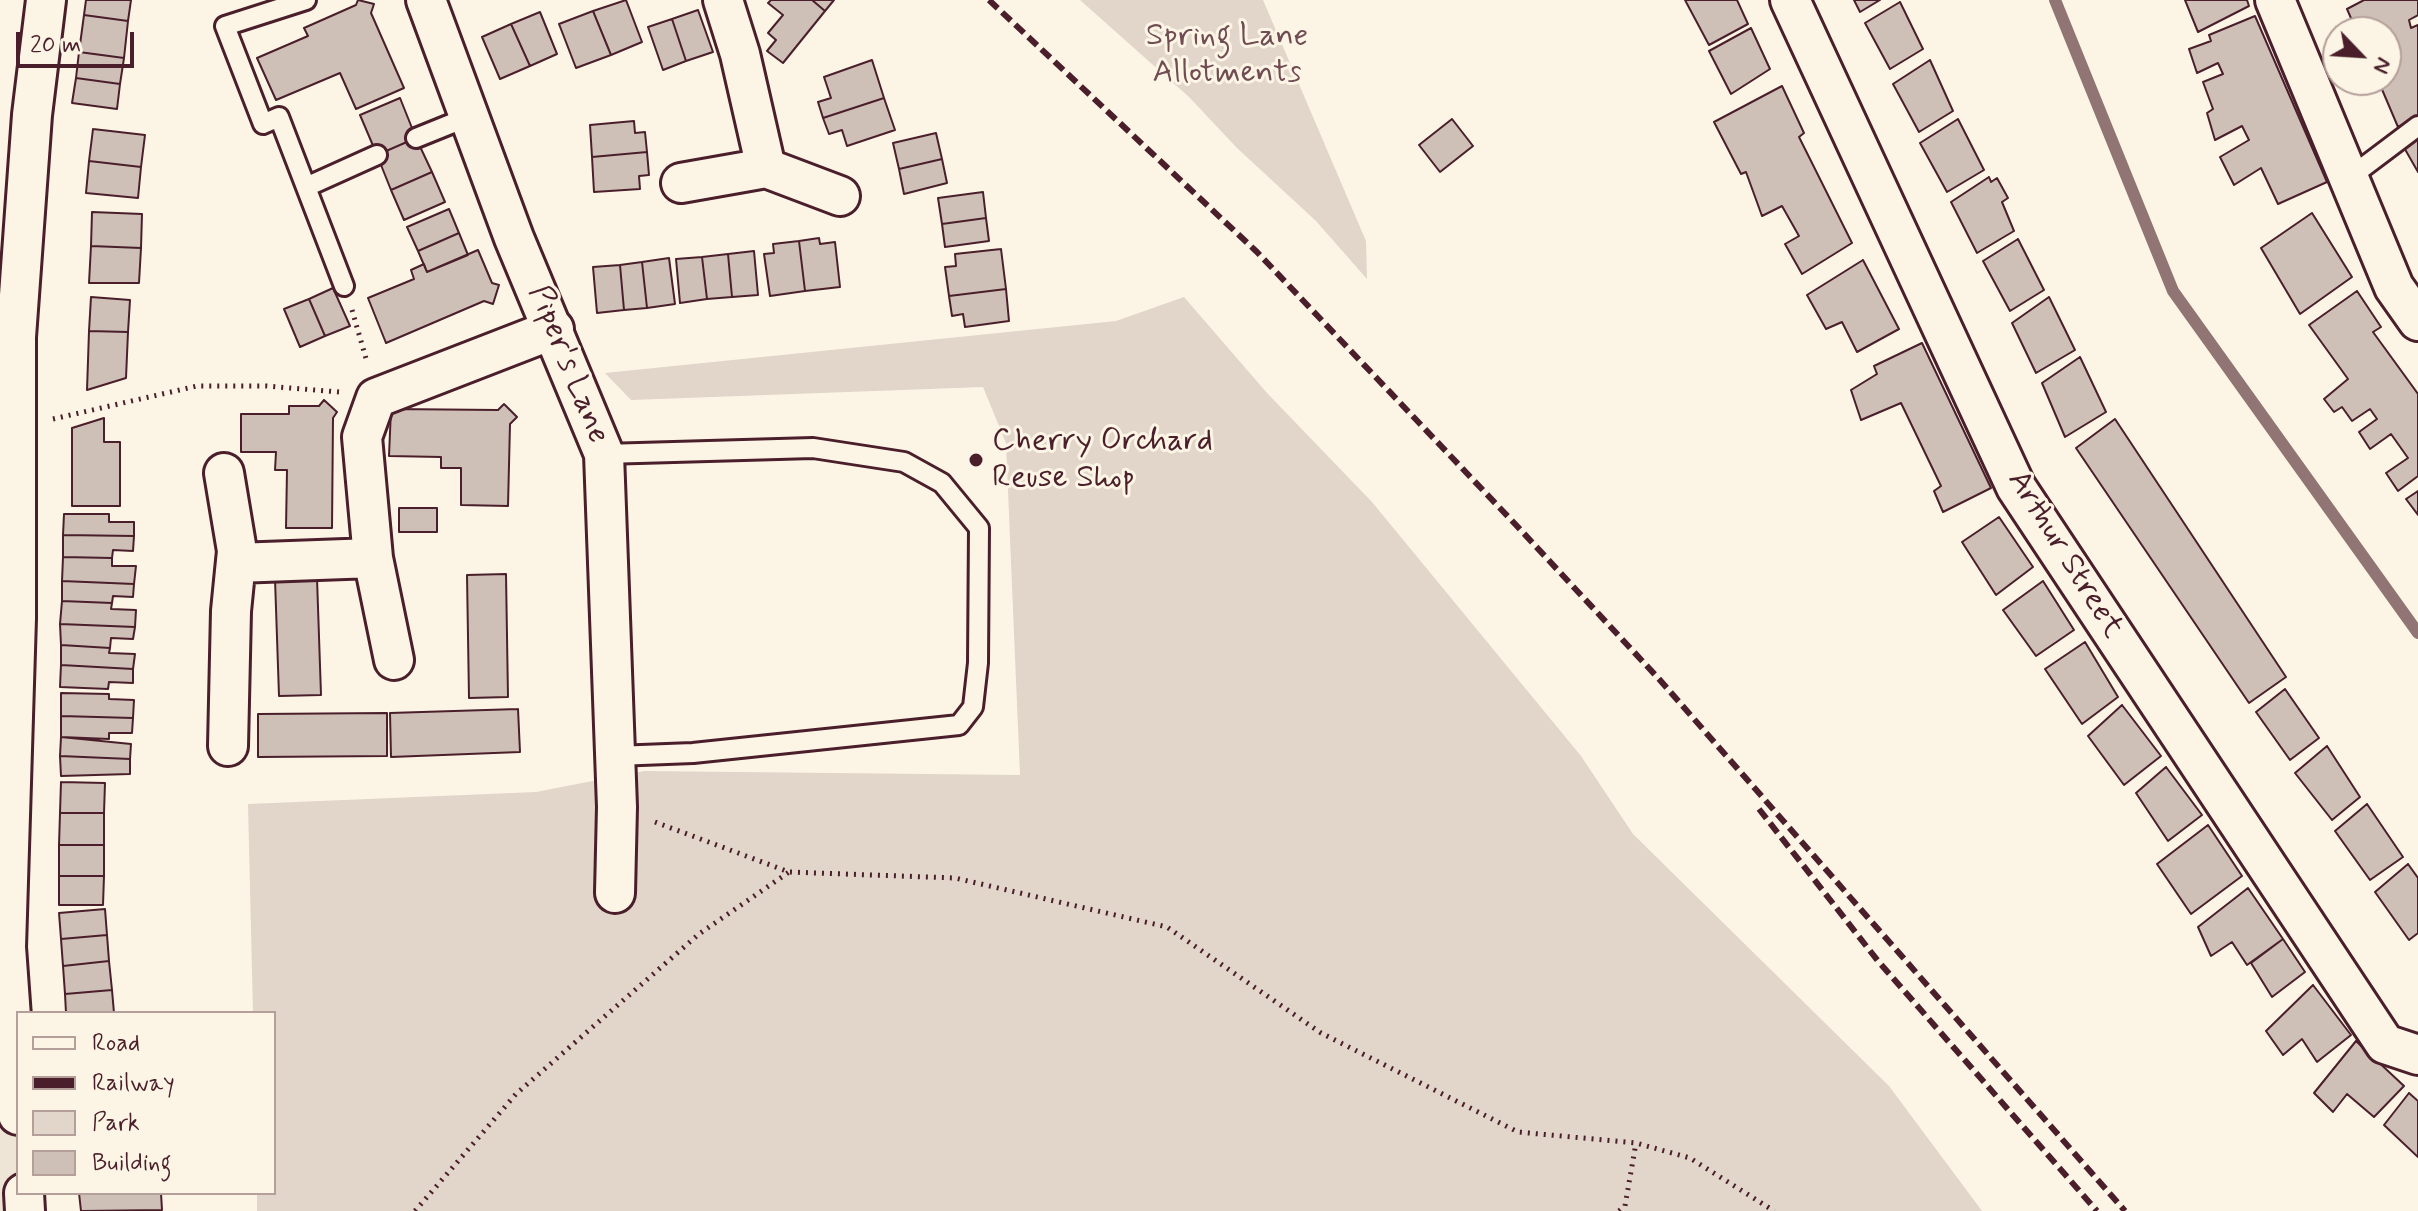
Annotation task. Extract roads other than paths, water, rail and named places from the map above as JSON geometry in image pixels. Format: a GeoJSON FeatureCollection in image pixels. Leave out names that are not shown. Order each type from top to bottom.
{"type":"FeatureCollection","features":[{"type":"Feature","properties":{"kind":"street"},"geometry":{"type":"LineString","coordinates":[[16,1087],[6,947],[4,860],[16,618],[16,424],[8,346],[46,0]]}},
{"type":"Feature","properties":{"kind":"street","name":"Piper's Lane"},"geometry":{"type":"LineString","coordinates":[[426,0],[514,238],[604,454],[617,807],[615,893]]}},
{"type":"Feature","properties":{"kind":"street"},"geometry":{"type":"LineString","coordinates":[[723,0],[740,54],[766,168]]}},
{"type":"Feature","properties":{"kind":"street","name":"Arthur Street"},"geometry":{"type":"LineString","coordinates":[[1790,0],[2016,487],[2385,1044],[2418,1055]]}},
{"type":"Feature","properties":{"kind":"street"},"geometry":{"type":"LineString","coordinates":[[2275,0],[2394,287],[2416,312]]}},
{"type":"Feature","properties":{"kind":"street"},"geometry":{"type":"LineString","coordinates":[[681,183],[766,168],[840,196]]}},
{"type":"Feature","properties":{"kind":"street"},"geometry":{"type":"LineString","coordinates":[[394,660],[373,558],[362,437],[376,398],[554,329]]}},
{"type":"Feature","properties":{"kind":"street"},"geometry":{"type":"LineString","coordinates":[[224,473],[236,563],[228,746]]}},
{"type":"Feature","properties":{"kind":"street"},"geometry":{"type":"LineString","coordinates":[[236,563],[373,558]]}},
{"type":"Feature","properties":{"kind":"lane"},"geometry":{"type":"LineString","coordinates":[[306,0],[225,26],[263,124],[279,117],[344,286]]}},
{"type":"Feature","properties":{"kind":"lane"},"geometry":{"type":"LineString","coordinates":[[416,138],[468,117]]}},
{"type":"Feature","properties":{"kind":"lane"},"geometry":{"type":"LineString","coordinates":[[2349,178],[2418,126]]}},
{"type":"Feature","properties":{"kind":"lane"},"geometry":{"type":"LineString","coordinates":[[306,187],[377,155]]}},
{"type":"Feature","properties":{"kind":"lane"},"geometry":{"type":"LineString","coordinates":[[604,454],[813,448],[904,462],[942,483],[979,528],[978,663],[973,707],[959,725],[693,753],[615,756]]}},
{"type":"Feature","properties":{"kind":"waterway"},"geometry":{"type":"LineString","coordinates":[[2055,0],[2173,291],[2418,633]]}},
{"type":"Feature","properties":{"kind":"railway"},"geometry":{"type":"LineString","coordinates":[[989,0],[1257,252],[1516,525],[1659,679],[2125,1211]]}},
{"type":"Feature","properties":{"kind":"railway"},"geometry":{"type":"LineString","coordinates":[[1759,809],[1878,961],[2097,1211]]}},
{"type":"Feature","properties":{"kind":"place","name":"Cherry Orchard Reuse Shop"},"geometry":{"type":"Point","coordinates":[976,460]}},
{"type":"Feature","properties":{"kind":"park label","name":"Spring Lane Allotments"},"geometry":{"type":"Point","coordinates":[1227,56]}}]}
